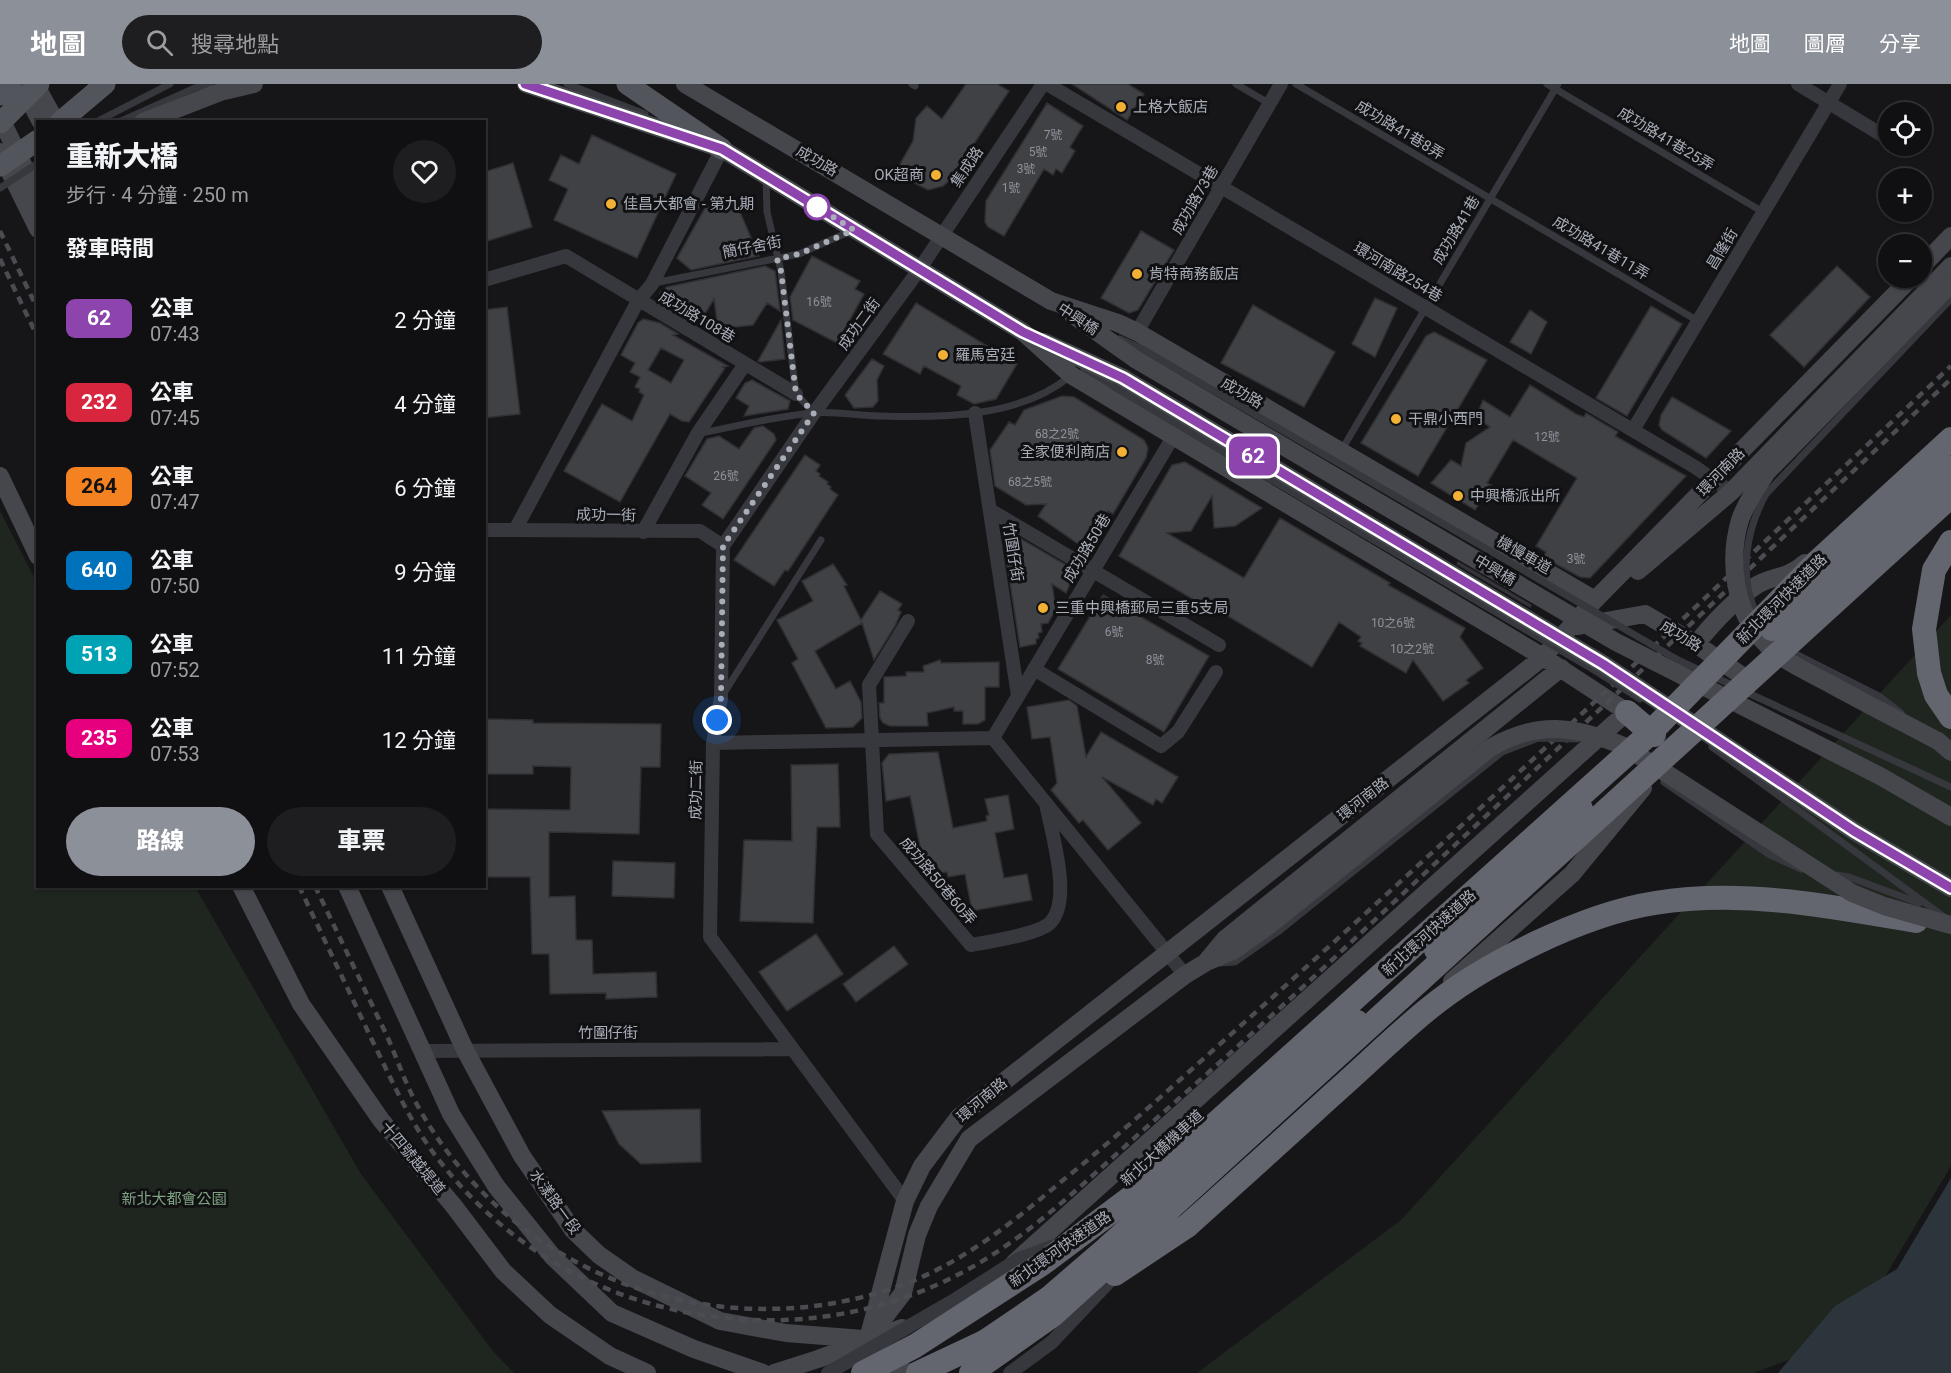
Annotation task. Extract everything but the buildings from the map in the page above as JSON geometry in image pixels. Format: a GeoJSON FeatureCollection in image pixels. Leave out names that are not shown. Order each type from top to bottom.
{"type":"FeatureCollection","features":[{"type":"Feature","properties":{"kind":"highway","name":"新北環河快速道路"},"geometry":{"type":"LineString","coordinates":[[863,1373],[915,1346],[1042,1264],[1146,1186],[1651,736],[1818,561],[1951,439]]}},
{"type":"Feature","properties":{"kind":"highway"},"geometry":{"type":"LineString","coordinates":[[1651,736],[1832,577],[1951,468]]}},
{"type":"Feature","properties":{"kind":"highway","name":"新北環河快速道路"},"geometry":{"type":"LineString","coordinates":[[971,1373],[1053,1315],[1951,498]]}},
{"type":"Feature","properties":{"kind":"highway"},"geometry":{"type":"LineString","coordinates":[[1951,542],[1934,570],[1924,629],[1929,673],[1936,695],[1951,717]]}},
{"type":"Feature","properties":{"kind":"highway"},"geometry":{"type":"LineString","coordinates":[[943,1373],[1049,1298],[1099,1256],[1494,896],[1774,610],[1794,573]]}},
{"type":"Feature","properties":{"kind":"highway"},"geometry":{"type":"LineString","coordinates":[[1638,709],[1651,736]]}},
{"type":"Feature","properties":{"kind":"highway"},"geometry":{"type":"LineString","coordinates":[[1494,896],[1538,869],[1648,766],[1670,753]]}},
{"type":"Feature","properties":{"kind":"highway"},"geometry":{"type":"LineString","coordinates":[[1053,1315],[1187,1226],[1428,1009],[1488,968],[1538,941],[1604,916],[1654,903],[1710,898],[1755,898],[1834,907],[1951,925]]}},
{"type":"Feature","properties":{"kind":"highway"},"geometry":{"type":"LineString","coordinates":[[918,1373],[986,1341]]}},
{"type":"Feature","properties":{"kind":"main road"},"geometry":{"type":"LineString","coordinates":[[0,95],[11,84]]}},
{"type":"Feature","properties":{"kind":"main road"},"geometry":{"type":"LineString","coordinates":[[0,123],[37,84]]}},
{"type":"Feature","properties":{"kind":"main road"},"geometry":{"type":"LineString","coordinates":[[60,120],[105,84]]}},
{"type":"Feature","properties":{"kind":"main road"},"geometry":{"type":"LineString","coordinates":[[627,84],[722,149]]}},
{"type":"Feature","properties":{"kind":"main road"},"geometry":{"type":"LineString","coordinates":[[0,166],[36,141]]}},
{"type":"Feature","properties":{"kind":"street"},"geometry":{"type":"LineString","coordinates":[[21,84],[40,120]]}},
{"type":"Feature","properties":{"kind":"street"},"geometry":{"type":"LineString","coordinates":[[37,84],[57,120]]}},
{"type":"Feature","properties":{"kind":"street"},"geometry":{"type":"LineString","coordinates":[[148,120],[220,92],[254,84]]}},
{"type":"Feature","properties":{"kind":"street"},"geometry":{"type":"LineString","coordinates":[[525,84],[722,149],[1023,332],[1071,375],[1561,668],[1638,709],[968,1305],[774,1373]]}},
{"type":"Feature","properties":{"kind":"street","name":"成功路"},"geometry":{"type":"LineString","coordinates":[[685,84],[1051,301],[1118,322],[1138,347],[1341,451],[1595,600]]}},
{"type":"Feature","properties":{"kind":"street","name":"集成路"},"geometry":{"type":"LineString","coordinates":[[919,270],[941,234],[1045,84]]}},
{"type":"Feature","properties":{"kind":"street","name":"環河南路254巷"},"geometry":{"type":"LineString","coordinates":[[1045,84],[1633,430],[1731,492]]}},
{"type":"Feature","properties":{"kind":"street","name":"成功路73巷"},"geometry":{"type":"LineString","coordinates":[[1138,347],[1221,186],[1281,84]]}},
{"type":"Feature","properties":{"kind":"street"},"geometry":{"type":"LineString","coordinates":[[1798,84],[1878,133]]}},
{"type":"Feature","properties":{"kind":"street","name":"昌隆街"},"geometry":{"type":"LineString","coordinates":[[1633,430],[1840,84]]}},
{"type":"Feature","properties":{"kind":"street"},"geometry":{"type":"LineString","coordinates":[[0,117],[33,193],[36,215]]}},
{"type":"Feature","properties":{"kind":"street","name":"成功路108巷"},"geometry":{"type":"LineString","coordinates":[[722,149],[652,284],[638,301],[796,394]]}},
{"type":"Feature","properties":{"kind":"street"},"geometry":{"type":"LineString","coordinates":[[0,152],[33,193]]}},
{"type":"Feature","properties":{"kind":"street"},"geometry":{"type":"LineString","coordinates":[[1932,256],[1951,236]]}},
{"type":"Feature","properties":{"kind":"street"},"geometry":{"type":"LineString","coordinates":[[486,279],[566,256],[638,301],[515,530]]}},
{"type":"Feature","properties":{"kind":"street","name":"環河南路"},"geometry":{"type":"LineString","coordinates":[[1573,626],[1731,492],[1951,266]]}},
{"type":"Feature","properties":{"kind":"street","name":"成功二街"},"geometry":{"type":"LineString","coordinates":[[905,1201],[710,938],[713,742],[721,698],[723,546],[814,413],[919,270]]}},
{"type":"Feature","properties":{"kind":"street"},"geometry":{"type":"LineString","coordinates":[[1947,754],[1938,741],[1809,673],[1767,645],[1755,633],[1744,611],[1735,582],[1735,544],[1741,519],[1760,482],[1951,284]]}},
{"type":"Feature","properties":{"kind":"street","name":"環河南路"},"geometry":{"type":"LineString","coordinates":[[868,1339],[905,1201],[922,1167],[959,1117],[1543,657],[1595,600],[1901,288]]}},
{"type":"Feature","properties":{"kind":"street","name":"中興橋"},"geometry":{"type":"LineString","coordinates":[[1051,301],[1093,328],[1138,347],[1616,642],[1880,776],[1951,817]]}},
{"type":"Feature","properties":{"kind":"street","name":"中興橋"},"geometry":{"type":"LineString","coordinates":[[1023,332],[1118,383],[1603,664],[1854,831],[1951,888]]}},
{"type":"Feature","properties":{"kind":"street"},"geometry":{"type":"LineString","coordinates":[[643,532],[698,433],[745,364]]}},
{"type":"Feature","properties":{"kind":"street","name":"竹圍仔街"},"geometry":{"type":"LineString","coordinates":[[975,413],[1018,696]]}},
{"type":"Feature","properties":{"kind":"street"},"geometry":{"type":"LineString","coordinates":[[1696,644],[1717,619],[1755,586],[1794,573],[1951,428]]}},
{"type":"Feature","properties":{"kind":"street","name":"成功路50巷"},"geometry":{"type":"LineString","coordinates":[[993,738],[1173,437]]}},
{"type":"Feature","properties":{"kind":"street"},"geometry":{"type":"LineString","coordinates":[[0,476],[36,552]]}},
{"type":"Feature","properties":{"kind":"street"},"geometry":{"type":"LineString","coordinates":[[891,1373],[916,1372],[1014,1332],[1185,1218],[1572,874],[1670,753],[1951,498]]}},
{"type":"Feature","properties":{"kind":"street"},"geometry":{"type":"LineString","coordinates":[[990,510],[1219,645]]}},
{"type":"Feature","properties":{"kind":"street","name":"成功一街"},"geometry":{"type":"LineString","coordinates":[[486,530],[700,531],[723,546]]}},
{"type":"Feature","properties":{"kind":"street"},"geometry":{"type":"LineString","coordinates":[[1561,668],[1573,626],[1595,600]]}},
{"type":"Feature","properties":{"kind":"street","name":"成功路"},"geometry":{"type":"LineString","coordinates":[[1573,626],[1645,614],[1696,644],[1748,680]]}},
{"type":"Feature","properties":{"kind":"street"},"geometry":{"type":"LineString","coordinates":[[872,740],[869,685],[908,621]]}},
{"type":"Feature","properties":{"kind":"street","name":"環河南路"},"geometry":{"type":"LineString","coordinates":[[868,1339],[903,1293],[917,1235],[929,1206],[969,1139],[1185,975],[1205,963],[1225,939],[1561,668]]}},
{"type":"Feature","properties":{"kind":"street"},"geometry":{"type":"LineString","coordinates":[[1034,669],[1161,746],[1178,732],[1216,672]]}},
{"type":"Feature","properties":{"kind":"street"},"geometry":{"type":"LineString","coordinates":[[1205,963],[1273,929],[1490,748],[1525,731],[1544,729],[1595,734],[1624,746],[1852,893],[1884,906],[1951,925]]}},
{"type":"Feature","properties":{"kind":"street"},"geometry":{"type":"LineString","coordinates":[[713,742],[993,738],[1185,975]]}},
{"type":"Feature","properties":{"kind":"street","name":"成功路50巷60弄"},"geometry":{"type":"LineString","coordinates":[[872,740],[877,834],[971,945],[1017,936],[1049,925],[1059,909],[1062,892],[1046,803]]}},
{"type":"Feature","properties":{"kind":"street","name":"十四號越堤道"},"geometry":{"type":"LineString","coordinates":[[242,888],[302,1004],[381,1119],[453,1205],[503,1271],[550,1315],[609,1356],[647,1373]]}},
{"type":"Feature","properties":{"kind":"street"},"geometry":{"type":"LineString","coordinates":[[348,888],[451,1114],[496,1186],[553,1257],[612,1313],[694,1349],[763,1373]]}},
{"type":"Feature","properties":{"kind":"street","name":"水漾路一段"},"geometry":{"type":"LineString","coordinates":[[391,888],[465,1050],[522,1156],[573,1230],[607,1261],[632,1278],[720,1321],[786,1333],[868,1339]]}},
{"type":"Feature","properties":{"kind":"street"},"geometry":{"type":"LineString","coordinates":[[1010,1373],[1052,1342],[1408,975]]}},
{"type":"Feature","properties":{"kind":"street","name":"新北大橋機車道"},"geometry":{"type":"LineString","coordinates":[[828,1373],[909,1327],[1018,1259],[1094,1231],[1408,975]]}},
{"type":"Feature","properties":{"kind":"street","name":"竹圍仔街"},"geometry":{"type":"LineString","coordinates":[[423,1051],[792,1049]]}},
{"type":"Feature","properties":{"kind":"lane"},"geometry":{"type":"LineString","coordinates":[[100,120],[170,84]]}},
{"type":"Feature","properties":{"kind":"lane"},"geometry":{"type":"LineString","coordinates":[[123,120],[195,88],[210,84]]}},
{"type":"Feature","properties":{"kind":"lane"},"geometry":{"type":"LineString","coordinates":[[567,84],[671,124],[722,149]]}},
{"type":"Feature","properties":{"kind":"lane"},"geometry":{"type":"LineString","coordinates":[[1236,84],[1270,104]]}},
{"type":"Feature","properties":{"kind":"lane","name":"成功路41巷8弄"},"geometry":{"type":"LineString","coordinates":[[1296,84],[1490,199]]}},
{"type":"Feature","properties":{"kind":"lane","name":"成功路41巷25弄"},"geometry":{"type":"LineString","coordinates":[[1547,84],[1556,86],[1763,212]]}},
{"type":"Feature","properties":{"kind":"lane","name":"成功路41巷"},"geometry":{"type":"LineString","coordinates":[[1341,451],[1556,86]]}},
{"type":"Feature","properties":{"kind":"lane"},"geometry":{"type":"LineString","coordinates":[[0,188],[36,164]]}},
{"type":"Feature","properties":{"kind":"lane"},"geometry":{"type":"LineString","coordinates":[[766,176],[767,212],[781,271],[796,394],[814,413]]}},
{"type":"Feature","properties":{"kind":"lane","name":"成功路41巷11弄"},"geometry":{"type":"LineString","coordinates":[[1490,199],[1698,321]]}},
{"type":"Feature","properties":{"kind":"lane","name":"簡仔舍街"},"geometry":{"type":"LineString","coordinates":[[652,284],[799,254],[854,230]]}},
{"type":"Feature","properties":{"kind":"lane"},"geometry":{"type":"LineString","coordinates":[[1770,636],[1754,609],[1746,577],[1748,542],[1757,509],[1775,481],[1951,299]]}},
{"type":"Feature","properties":{"kind":"lane","name":"機慢車道"},"geometry":{"type":"LineString","coordinates":[[1138,347],[1678,660],[1951,787]]}},
{"type":"Feature","properties":{"kind":"lane"},"geometry":{"type":"LineString","coordinates":[[698,433],[814,413],[885,417],[975,413],[1022,404],[1053,390],[1071,375]]}},
{"type":"Feature","properties":{"kind":"lane"},"geometry":{"type":"LineString","coordinates":[[1118,383],[1599,673],[1638,709]]}},
{"type":"Feature","properties":{"kind":"lane"},"geometry":{"type":"LineString","coordinates":[[721,698],[821,540]]}},
{"type":"Feature","properties":{"kind":"lane"},"geometry":{"type":"LineString","coordinates":[[1777,642],[1879,696],[1947,754]]}},
{"type":"Feature","properties":{"kind":"lane"},"geometry":{"type":"LineString","coordinates":[[1658,711],[1707,743],[1951,925]]}},
{"type":"Feature","properties":{"kind":"lane"},"geometry":{"type":"LineString","coordinates":[[1273,929],[1502,752],[1538,738],[1582,740],[1614,750],[1632,762]]}},
{"type":"Feature","properties":{"kind":"lane"},"geometry":{"type":"LineString","coordinates":[[1641,768],[1770,855],[1802,869],[1849,877],[1926,905]]}},
{"type":"Feature","properties":{"kind":"green space","name":"新北大都會公園"},"geometry":{"type":"Polygon","coordinates":[[[0,511],[36,581],[36,888],[196,888],[361,1174],[492,1350],[514,1373],[0,1373],[0,511]]]}},
{"type":"Feature","properties":{"kind":"green space"},"geometry":{"type":"Polygon","coordinates":[[[1951,615],[1951,1166],[1849,1337],[1753,1373],[1197,1373],[1401,1220],[1951,615]]]}},
{"type":"Feature","properties":{"kind":"shaded area"},"geometry":{"type":"Polygon","coordinates":[[[1951,1178],[1951,1373],[1778,1373],[1835,1306],[1897,1269],[1951,1178]]]}},
{"type":"Feature","properties":{"kind":"railway"},"geometry":{"type":"LineString","coordinates":[[0,231],[36,306]]}},
{"type":"Feature","properties":{"kind":"railway"},"geometry":{"type":"LineString","coordinates":[[0,259],[36,334]]}},
{"type":"Feature","properties":{"kind":"railway"},"geometry":{"type":"LineString","coordinates":[[316,888],[387,1036],[413,1097],[434,1133],[472,1182],[487,1197],[518,1224],[561,1253],[606,1276],[654,1293],[704,1304],[754,1309],[805,1307],[856,1299],[905,1284],[948,1264],[1007,1226],[1146,1110],[1503,788],[1951,366]]}},
{"type":"Feature","properties":{"kind":"railway"},"geometry":{"type":"LineString","coordinates":[[300,888],[395,1087],[421,1134],[442,1164],[464,1189],[488,1213],[540,1254],[600,1286],[631,1298],[707,1316],[752,1320],[796,1319],[840,1314],[883,1304],[925,1290],[966,1271],[1042,1219],[1078,1188],[1311,979],[1951,379]]}},
{"type":"Feature","properties":{"kind":"bus line","name":"62"},"geometry":{"type":"LineString","coordinates":[[525,84],[722,149],[1023,332],[1123,378],[1603,664],[1854,831],[1951,888]]}},
{"type":"Feature","properties":{"kind":"place","name":"上格大飯店"},"geometry":{"type":"Point","coordinates":[1121,107]}},
{"type":"Feature","properties":{"kind":"place","name":"OK超商"},"geometry":{"type":"Point","coordinates":[936,175]}},
{"type":"Feature","properties":{"kind":"place","name":"佳昌大都會 - 第九期"},"geometry":{"type":"Point","coordinates":[611,204]}},
{"type":"Feature","properties":{"kind":"place","name":"肯特商務飯店"},"geometry":{"type":"Point","coordinates":[1137,274]}},
{"type":"Feature","properties":{"kind":"place","name":"羅馬宮廷"},"geometry":{"type":"Point","coordinates":[943,355]}},
{"type":"Feature","properties":{"kind":"place","name":"干鼎小西門"},"geometry":{"type":"Point","coordinates":[1396,419]}},
{"type":"Feature","properties":{"kind":"place","name":"全家便利商店"},"geometry":{"type":"Point","coordinates":[1122,452]}},
{"type":"Feature","properties":{"kind":"place","name":"中興橋派出所"},"geometry":{"type":"Point","coordinates":[1458,496]}},
{"type":"Feature","properties":{"kind":"place","name":"三重中興橋郵局三重5支局"},"geometry":{"type":"Point","coordinates":[1043,608]}},
{"type":"Feature","properties":{"kind":"route"},"geometry":{"type":"LineString","coordinates":[[717,720],[721,698],[723,546],[814,413],[796,394],[781,271],[777,259],[799,254],[854,230],[817,207]]}}]}
